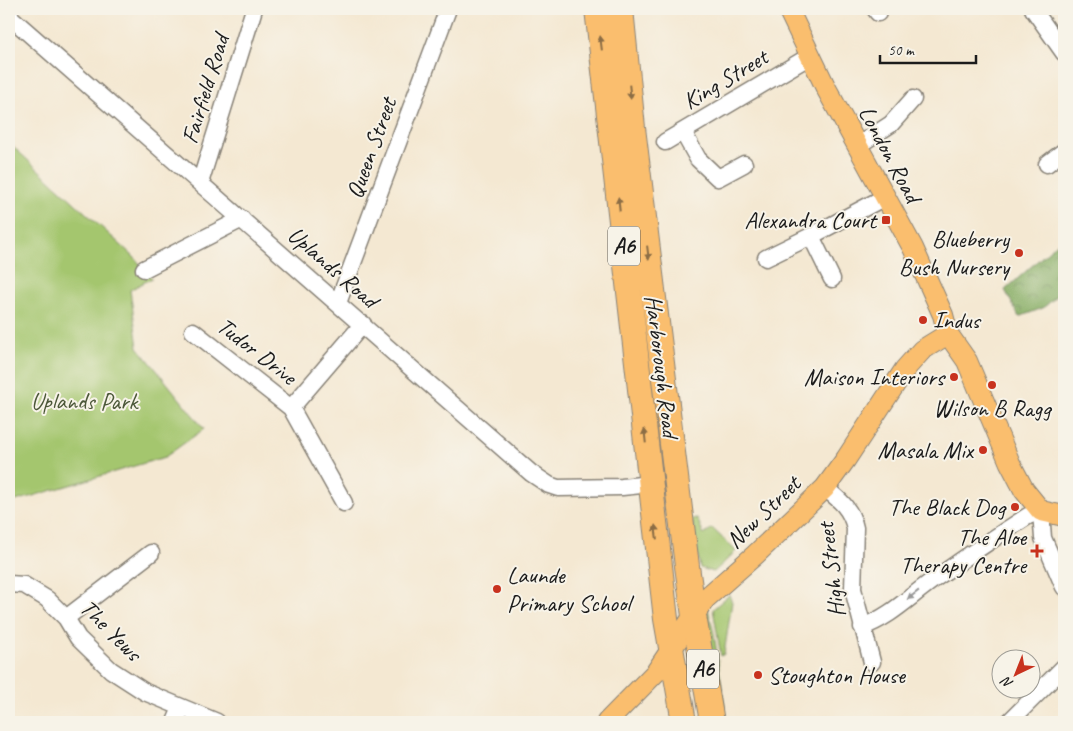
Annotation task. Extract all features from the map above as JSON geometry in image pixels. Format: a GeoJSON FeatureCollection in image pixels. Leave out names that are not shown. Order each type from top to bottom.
{"type":"FeatureCollection","features":[{"type":"Feature","properties":{"kind":"highway","name":"Harborough Road"},"geometry":{"type":"LineString","coordinates":[[597,9],[666,487]]}},
{"type":"Feature","properties":{"kind":"highway","name":"Harborough Road"},"geometry":{"type":"LineString","coordinates":[[621,9],[633,128],[656,314],[666,487]]}},
{"type":"Feature","properties":{"kind":"highway","name":"A6"},"geometry":{"type":"LineString","coordinates":[[656,314],[652,320],[666,487],[695,722]]}},
{"type":"Feature","properties":{"kind":"highway","name":"A6"},"geometry":{"type":"LineString","coordinates":[[683,633],[684,722]]}},
{"type":"Feature","properties":{"kind":"highway","name":"A6"},"geometry":{"type":"LineString","coordinates":[[683,633],[712,722]]}},
{"type":"Feature","properties":{"kind":"main road","name":"London Road"},"geometry":{"type":"LineString","coordinates":[[788,9],[810,56],[930,282],[948,334],[967,361],[1020,484],[1041,511]]}},
{"type":"Feature","properties":{"kind":"main road","name":"New Street"},"geometry":{"type":"LineString","coordinates":[[607,722],[656,672],[705,598],[755,555],[825,488],[846,459],[898,376],[922,350],[948,334]]}},
{"type":"Feature","properties":{"kind":"main road"},"geometry":{"type":"LineString","coordinates":[[1041,511],[1064,516]]}},
{"type":"Feature","properties":{"kind":"street","name":"Fairfield Road"},"geometry":{"type":"LineString","coordinates":[[200,183],[254,9]]}},
{"type":"Feature","properties":{"kind":"street","name":"Queen Street"},"geometry":{"type":"LineString","coordinates":[[338,303],[448,9]]}},
{"type":"Feature","properties":{"kind":"street"},"geometry":{"type":"LineString","coordinates":[[1033,9],[1064,53]]}},
{"type":"Feature","properties":{"kind":"street","name":"Uplands Road"},"geometry":{"type":"LineString","coordinates":[[9,16],[531,473],[549,485],[558,488],[666,487]]}},
{"type":"Feature","properties":{"kind":"street","name":"King Street"},"geometry":{"type":"LineString","coordinates":[[665,142],[810,56]]}},
{"type":"Feature","properties":{"kind":"street"},"geometry":{"type":"LineString","coordinates":[[857,146],[891,124],[913,99]]}},
{"type":"Feature","properties":{"kind":"street"},"geometry":{"type":"LineString","coordinates":[[683,132],[698,159],[718,178],[744,164]]}},
{"type":"Feature","properties":{"kind":"street"},"geometry":{"type":"LineString","coordinates":[[1047,164],[1064,151]]}},
{"type":"Feature","properties":{"kind":"street"},"geometry":{"type":"LineString","coordinates":[[766,258],[885,197]]}},
{"type":"Feature","properties":{"kind":"street"},"geometry":{"type":"LineString","coordinates":[[144,269],[242,219]]}},
{"type":"Feature","properties":{"kind":"street"},"geometry":{"type":"LineString","coordinates":[[812,236],[832,279]]}},
{"type":"Feature","properties":{"kind":"street","name":"Tudor Drive"},"geometry":{"type":"LineString","coordinates":[[291,408],[363,324]]}},
{"type":"Feature","properties":{"kind":"street","name":"Tudor Drive"},"geometry":{"type":"LineString","coordinates":[[193,331],[291,408],[344,503]]}},
{"type":"Feature","properties":{"kind":"street","name":"High Street"},"geometry":{"type":"LineString","coordinates":[[825,488],[847,507],[854,521],[853,589],[872,662]]}},
{"type":"Feature","properties":{"kind":"street"},"geometry":{"type":"LineString","coordinates":[[862,627],[875,623],[885,617],[934,579],[1028,516],[1041,511],[1043,538],[1064,587]]}},
{"type":"Feature","properties":{"kind":"street"},"geometry":{"type":"LineString","coordinates":[[66,618],[151,553]]}},
{"type":"Feature","properties":{"kind":"street","name":"The Yews"},"geometry":{"type":"LineString","coordinates":[[9,584],[24,585],[47,599],[66,618],[78,638],[111,670],[178,715],[217,722]]}},
{"type":"Feature","properties":{"kind":"street"},"geometry":{"type":"LineString","coordinates":[[1009,722],[1064,667]]}},
{"type":"Feature","properties":{"kind":"green space","name":"Uplands Park"},"geometry":{"type":"Polygon","coordinates":[[[9,143],[133,256],[152,278],[130,290],[138,347],[204,429],[165,457],[9,503],[9,143]]]}},
{"type":"Feature","properties":{"kind":"green space"},"geometry":{"type":"Polygon","coordinates":[[[1064,237],[1064,290],[1043,308],[1019,317],[1005,290],[1064,237]]]}},
{"type":"Feature","properties":{"kind":"green space"},"geometry":{"type":"Polygon","coordinates":[[[697,518],[704,535],[712,528],[736,551],[714,572],[700,568],[692,519],[697,518]]]}},
{"type":"Feature","properties":{"kind":"green space"},"geometry":{"type":"Polygon","coordinates":[[[729,595],[732,602],[724,654],[721,656],[713,609],[729,595]]]}},
{"type":"Feature","properties":{"kind":"green space"},"geometry":{"type":"Polygon","coordinates":[[[708,609],[714,634],[725,709],[715,710],[702,627],[708,609]]]}},
{"type":"Feature","properties":{"kind":"place","name":"Alexandra Court"},"geometry":{"type":"Point","coordinates":[886,220]}},
{"type":"Feature","properties":{"kind":"place","name":"Blueberry Bush Nursery"},"geometry":{"type":"Point","coordinates":[1019,253]}},
{"type":"Feature","properties":{"kind":"place","name":"Indus"},"geometry":{"type":"Point","coordinates":[923,320]}},
{"type":"Feature","properties":{"kind":"place","name":"Maison Interiors"},"geometry":{"type":"Point","coordinates":[954,377]}},
{"type":"Feature","properties":{"kind":"place","name":"Wilson B Ragg"},"geometry":{"type":"Point","coordinates":[992,385]}},
{"type":"Feature","properties":{"kind":"place","name":"Masala Mix"},"geometry":{"type":"Point","coordinates":[983,450]}},
{"type":"Feature","properties":{"kind":"place","name":"The Black Dog"},"geometry":{"type":"Point","coordinates":[1015,507]}},
{"type":"Feature","properties":{"kind":"place","name":"The Aloe Therapy Centre"},"geometry":{"type":"Point","coordinates":[1037,551]}},
{"type":"Feature","properties":{"kind":"place","name":"Launde Primary School"},"geometry":{"type":"Point","coordinates":[497,589]}},
{"type":"Feature","properties":{"kind":"place","name":"Stoughton House"},"geometry":{"type":"Point","coordinates":[758,675]}}]}
